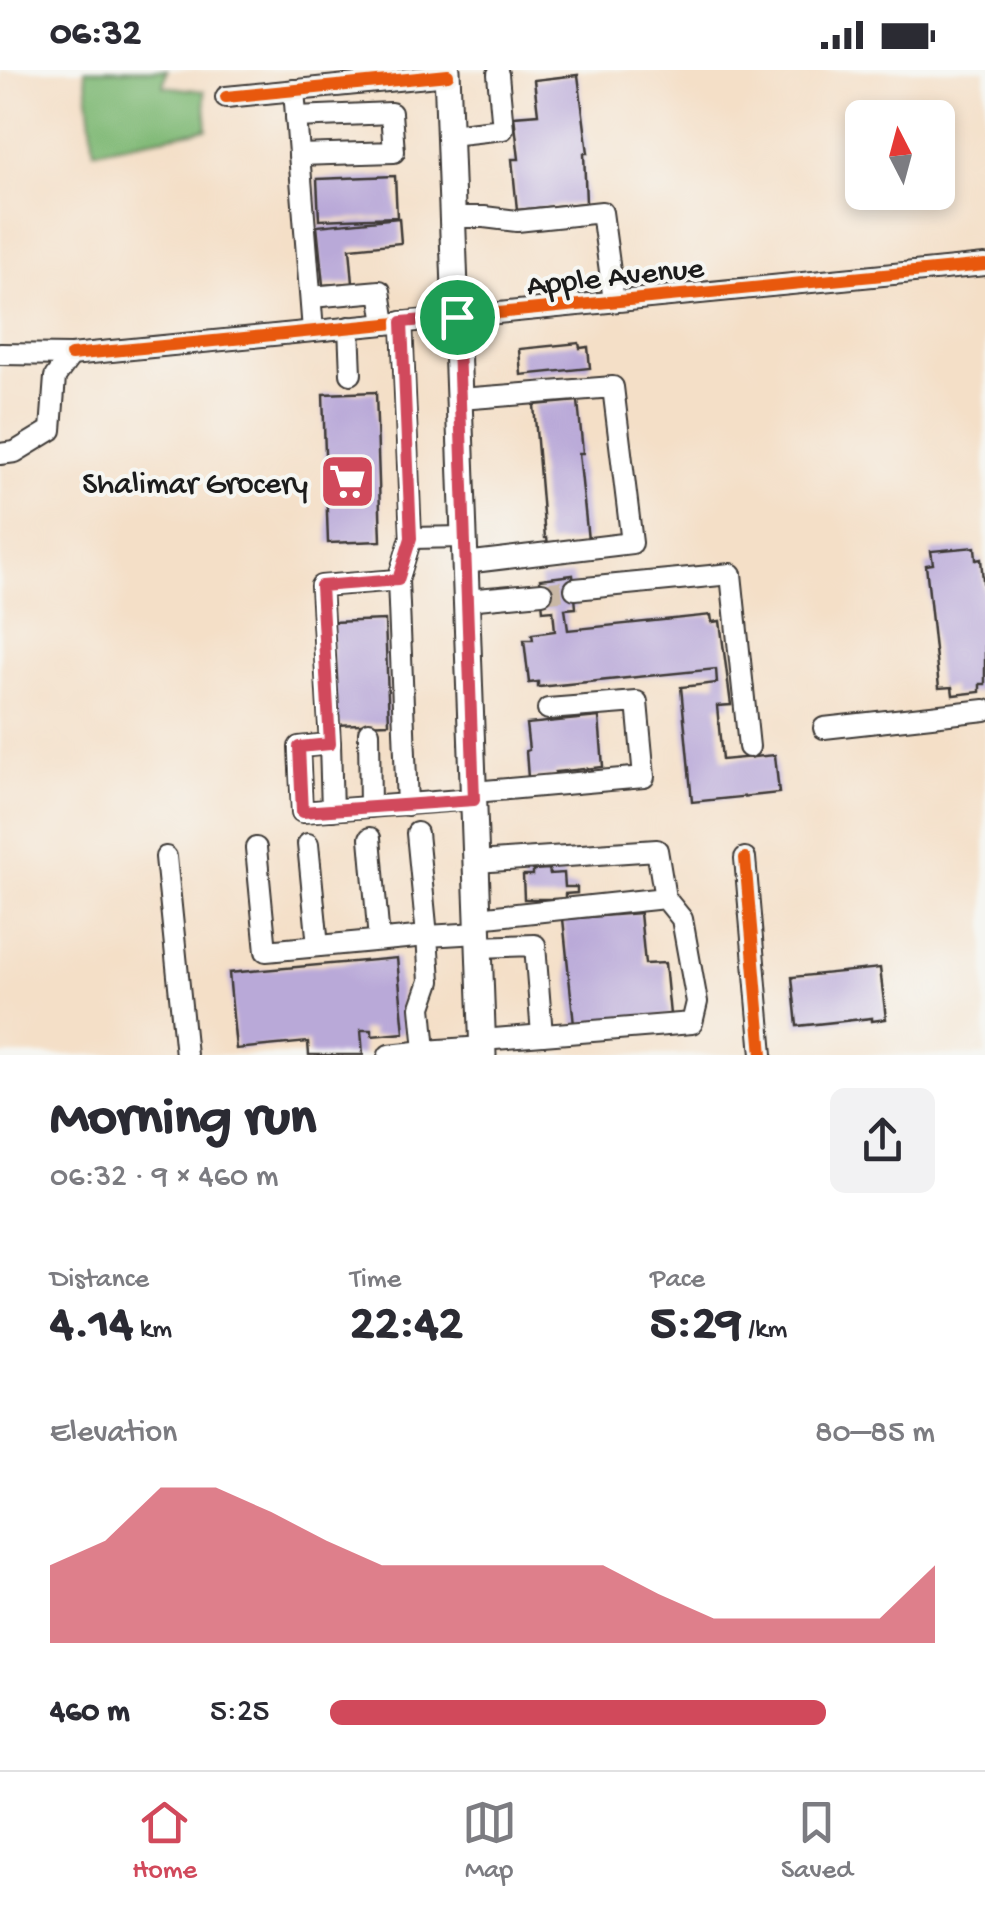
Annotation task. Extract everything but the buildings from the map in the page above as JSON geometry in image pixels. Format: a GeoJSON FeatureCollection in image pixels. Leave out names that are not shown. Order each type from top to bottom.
{"type":"FeatureCollection","features":[{"type":"Feature","properties":{"kind":"main road"},"geometry":{"type":"LineString","coordinates":[[448,72],[483,1048]]}},
{"type":"Feature","properties":{"kind":"street"},"geometry":{"type":"LineString","coordinates":[[226,96],[448,72]]}},
{"type":"Feature","properties":{"kind":"street"},"geometry":{"type":"LineString","coordinates":[[450,135],[503,129],[498,74]]}},
{"type":"Feature","properties":{"kind":"street"},"geometry":{"type":"LineString","coordinates":[[294,90],[313,331]]}},
{"type":"Feature","properties":{"kind":"street"},"geometry":{"type":"LineString","coordinates":[[296,117],[391,113],[394,152],[299,154]]}},
{"type":"Feature","properties":{"kind":"street"},"geometry":{"type":"LineString","coordinates":[[453,218],[518,221],[602,212],[614,302]]}},
{"type":"Feature","properties":{"kind":"street","name":"Apple Avenue"},"geometry":{"type":"LineString","coordinates":[[0,354],[71,355],[985,265]]}},
{"type":"Feature","properties":{"kind":"street"},"geometry":{"type":"LineString","coordinates":[[310,297],[380,290],[393,323],[411,538],[398,580],[407,804]]}},
{"type":"Feature","properties":{"kind":"street"},"geometry":{"type":"LineString","coordinates":[[349,328],[351,374]]}},
{"type":"Feature","properties":{"kind":"street"},"geometry":{"type":"LineString","coordinates":[[0,454],[14,452],[51,430],[55,377],[71,355]]}},
{"type":"Feature","properties":{"kind":"street"},"geometry":{"type":"LineString","coordinates":[[411,538],[464,550],[632,544],[612,387],[460,399]]}},
{"type":"Feature","properties":{"kind":"street"},"geometry":{"type":"LineString","coordinates":[[575,589],[731,574],[749,748]]}},
{"type":"Feature","properties":{"kind":"street"},"geometry":{"type":"LineString","coordinates":[[332,810],[321,586],[398,580]]}},
{"type":"Feature","properties":{"kind":"street"},"geometry":{"type":"LineString","coordinates":[[466,600],[542,593]]}},
{"type":"Feature","properties":{"kind":"street"},"geometry":{"type":"LineString","coordinates":[[330,744],[299,747],[302,812],[644,777],[637,702],[548,710]]}},
{"type":"Feature","properties":{"kind":"street"},"geometry":{"type":"LineString","coordinates":[[824,728],[985,710]]}},
{"type":"Feature","properties":{"kind":"street"},"geometry":{"type":"LineString","coordinates":[[368,732],[370,807]]}},
{"type":"Feature","properties":{"kind":"street"},"geometry":{"type":"LineString","coordinates":[[417,833],[430,981],[421,1007],[425,1053]]}},
{"type":"Feature","properties":{"kind":"street"},"geometry":{"type":"LineString","coordinates":[[370,838],[379,940]]}},
{"type":"Feature","properties":{"kind":"street"},"geometry":{"type":"LineString","coordinates":[[308,844],[318,946]]}},
{"type":"Feature","properties":{"kind":"street"},"geometry":{"type":"LineString","coordinates":[[256,848],[266,951],[479,933],[665,898]]}},
{"type":"Feature","properties":{"kind":"street"},"geometry":{"type":"LineString","coordinates":[[389,1055],[483,1048],[542,1035],[692,1023],[698,1002],[682,919],[665,898],[658,850],[476,862]]}},
{"type":"Feature","properties":{"kind":"street"},"geometry":{"type":"LineString","coordinates":[[166,858],[186,1055]]}},
{"type":"Feature","properties":{"kind":"street"},"geometry":{"type":"LineString","coordinates":[[746,858],[762,1055]]}},
{"type":"Feature","properties":{"kind":"street"},"geometry":{"type":"LineString","coordinates":[[479,933],[535,944],[542,1035]]}},
{"type":"Feature","properties":{"kind":"green space"},"geometry":{"type":"Polygon","coordinates":[[[85,70],[167,70],[163,86],[204,91],[207,129],[94,151],[85,70]]]}},
{"type":"Feature","properties":{"kind":"tunnel"},"geometry":{"type":"LineString","coordinates":[[542,593],[575,589]]}},
{"type":"Feature","properties":{"kind":"cycle path"},"geometry":{"type":"LineString","coordinates":[[226,97],[448,75]]}},
{"type":"Feature","properties":{"kind":"cycle path"},"geometry":{"type":"LineString","coordinates":[[71,355],[985,265]]}},
{"type":"Feature","properties":{"kind":"cycle path"},"geometry":{"type":"LineString","coordinates":[[745,858],[762,1055]]}},
{"type":"Feature","properties":{"kind":"place","name":"Shalimar Grocery"},"geometry":{"type":"Point","coordinates":[347,481]}},
{"type":"Feature","properties":{"kind":"route"},"geometry":{"type":"LineString","coordinates":[[457,317],[474,800],[302,812],[299,747],[330,744],[321,586],[398,580],[411,538],[402,322],[457,317]]}}]}
